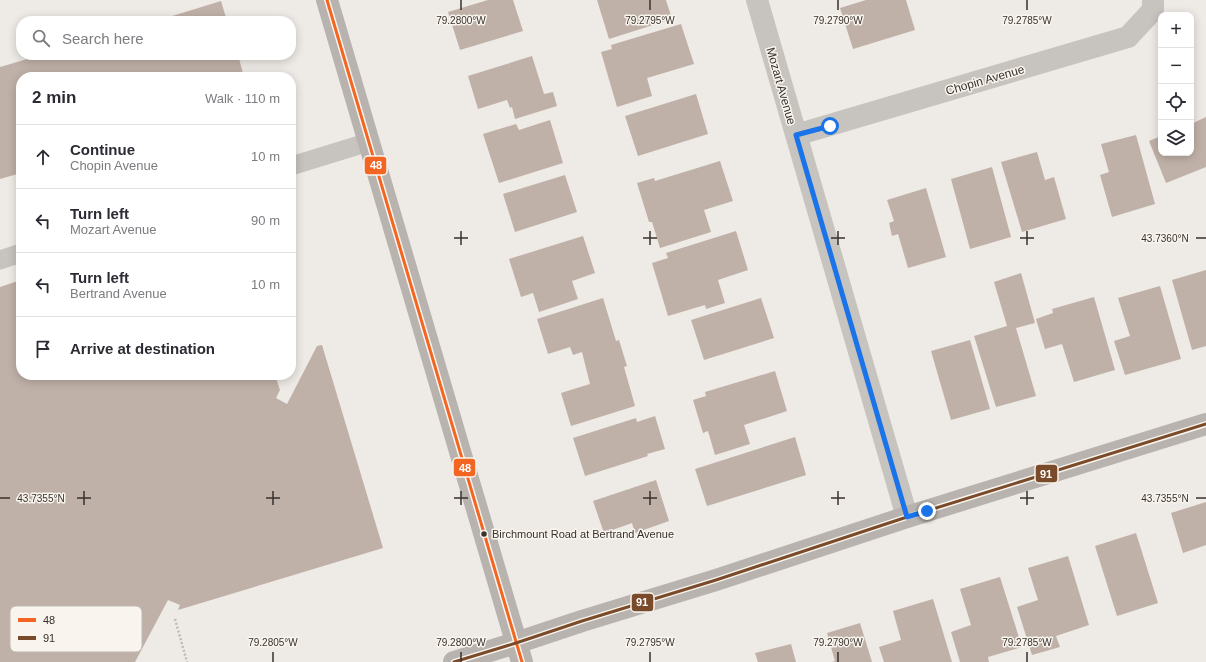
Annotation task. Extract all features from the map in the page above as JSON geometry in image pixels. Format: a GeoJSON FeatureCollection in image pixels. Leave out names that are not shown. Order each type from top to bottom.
{"type":"FeatureCollection","features":[{"type":"Feature","properties":{"kind":"street"},"geometry":{"type":"LineString","coordinates":[[327,0],[519,652]]}},
{"type":"Feature","properties":{"kind":"street","name":"Mozart Avenue"},"geometry":{"type":"LineString","coordinates":[[757,0],[907,517]]}},
{"type":"Feature","properties":{"kind":"street","name":"Chopin Avenue"},"geometry":{"type":"LineString","coordinates":[[796,135],[1128,37],[1153,10],[1153,0]]}},
{"type":"Feature","properties":{"kind":"street"},"geometry":{"type":"LineString","coordinates":[[454,662],[519,652],[582,621],[716,580],[907,517],[1206,424]]}},
{"type":"Feature","properties":{"kind":"lane"},"geometry":{"type":"LineString","coordinates":[[296,164],[369,142]]}},
{"type":"Feature","properties":{"kind":"lane"},"geometry":{"type":"LineString","coordinates":[[0,260],[16,255]]}},
{"type":"Feature","properties":{"kind":"path"},"geometry":{"type":"LineString","coordinates":[[174,619],[187,662]]}},
{"type":"Feature","properties":{"kind":"building"},"geometry":{"type":"Polygon","coordinates":[[[488,0],[513,0],[523,31],[460,50],[448,12],[488,0]]]}},
{"type":"Feature","properties":{"kind":"building"},"geometry":{"type":"Polygon","coordinates":[[[597,0],[666,0],[672,19],[609,39],[597,0]]]}},
{"type":"Feature","properties":{"kind":"building"},"geometry":{"type":"Polygon","coordinates":[[[866,0],[906,0],[915,30],[853,49],[840,8],[866,0]]]}},
{"type":"Feature","properties":{"kind":"building"},"geometry":{"type":"Polygon","coordinates":[[[221,1],[226,16],[172,16],[221,1]]]}},
{"type":"Feature","properties":{"kind":"building"},"geometry":{"type":"Polygon","coordinates":[[[681,24],[694,64],[647,78],[652,96],[617,107],[601,52],[612,49],[611,45],[681,24]]]}},
{"type":"Feature","properties":{"kind":"building"},"geometry":{"type":"Polygon","coordinates":[[[532,56],[544,94],[553,92],[557,106],[515,119],[512,107],[510,108],[507,100],[478,109],[468,76],[532,56]]]}},
{"type":"Feature","properties":{"kind":"building"},"geometry":{"type":"Polygon","coordinates":[[[24,60],[239,60],[243,72],[16,72],[16,174],[0,179],[0,67],[24,60]]]}},
{"type":"Feature","properties":{"kind":"building"},"geometry":{"type":"Polygon","coordinates":[[[696,94],[708,134],[638,156],[625,116],[696,94]]]}},
{"type":"Feature","properties":{"kind":"building"},"geometry":{"type":"Polygon","coordinates":[[[1206,117],[1206,167],[1166,183],[1149,141],[1158,137],[1158,156],[1194,156],[1194,123],[1206,117]]]}},
{"type":"Feature","properties":{"kind":"building"},"geometry":{"type":"Polygon","coordinates":[[[550,120],[563,163],[499,183],[483,134],[516,124],[519,130],[550,120]]]}},
{"type":"Feature","properties":{"kind":"building"},"geometry":{"type":"Polygon","coordinates":[[[1136,135],[1155,204],[1112,217],[1100,175],[1109,172],[1101,144],[1136,135]]]}},
{"type":"Feature","properties":{"kind":"building"},"geometry":{"type":"Polygon","coordinates":[[[1037,152],[1045,180],[1054,177],[1066,219],[1022,232],[1001,162],[1037,152]]]}},
{"type":"Feature","properties":{"kind":"building"},"geometry":{"type":"Polygon","coordinates":[[[720,161],[733,201],[704,210],[711,232],[660,248],[652,222],[649,222],[637,183],[654,178],[655,181],[720,161]]]}},
{"type":"Feature","properties":{"kind":"building"},"geometry":{"type":"Polygon","coordinates":[[[992,167],[1011,237],[970,249],[951,179],[992,167]]]}},
{"type":"Feature","properties":{"kind":"building"},"geometry":{"type":"Polygon","coordinates":[[[565,175],[577,212],[515,232],[503,194],[565,175]]]}},
{"type":"Feature","properties":{"kind":"building"},"geometry":{"type":"Polygon","coordinates":[[[926,188],[946,257],[908,268],[898,234],[892,236],[889,223],[894,221],[887,200],[926,188]]]}},
{"type":"Feature","properties":{"kind":"building"},"geometry":{"type":"Polygon","coordinates":[[[736,231],[748,270],[718,280],[725,303],[706,309],[705,305],[668,316],[652,263],[668,258],[666,253],[736,231]]]}},
{"type":"Feature","properties":{"kind":"building"},"geometry":{"type":"Polygon","coordinates":[[[583,236],[595,273],[572,281],[578,299],[539,312],[533,293],[521,297],[509,259],[583,236]]]}},
{"type":"Feature","properties":{"kind":"building"},"geometry":{"type":"Polygon","coordinates":[[[1206,270],[1206,346],[1192,350],[1172,280],[1206,270]]]}},
{"type":"Feature","properties":{"kind":"building"},"geometry":{"type":"Polygon","coordinates":[[[1021,273],[1035,323],[1016,328],[1036,396],[996,407],[974,336],[1007,326],[994,282],[1021,273]]]}},
{"type":"Feature","properties":{"kind":"building"},"geometry":{"type":"Polygon","coordinates":[[[16,282],[16,380],[277,380],[280,390],[276,398],[287,404],[317,346],[322,345],[383,548],[178,610],[180,605],[168,600],[142,649],[142,606],[10,606],[10,652],[140,652],[135,662],[0,662],[0,287],[16,282]]]}},
{"type":"Feature","properties":{"kind":"building"},"geometry":{"type":"Polygon","coordinates":[[[1160,286],[1181,359],[1125,375],[1114,341],[1130,336],[1118,298],[1160,286]]]}},
{"type":"Feature","properties":{"kind":"building"},"geometry":{"type":"Polygon","coordinates":[[[1094,297],[1115,370],[1074,382],[1062,344],[1045,349],[1036,319],[1053,313],[1052,309],[1094,297]]]}},
{"type":"Feature","properties":{"kind":"building"},"geometry":{"type":"Polygon","coordinates":[[[603,298],[616,341],[619,340],[627,366],[624,367],[635,406],[571,426],[561,393],[590,384],[582,352],[573,355],[570,347],[548,354],[537,319],[603,298]]]}},
{"type":"Feature","properties":{"kind":"building"},"geometry":{"type":"Polygon","coordinates":[[[761,298],[774,338],[704,360],[691,320],[761,298]]]}},
{"type":"Feature","properties":{"kind":"building"},"geometry":{"type":"Polygon","coordinates":[[[970,340],[990,409],[951,420],[931,351],[970,340]]]}},
{"type":"Feature","properties":{"kind":"building"},"geometry":{"type":"Polygon","coordinates":[[[775,371],[787,411],[744,425],[750,444],[715,455],[708,431],[703,433],[693,400],[706,396],[705,392],[775,371]]]}},
{"type":"Feature","properties":{"kind":"building"},"geometry":{"type":"Polygon","coordinates":[[[655,416],[665,449],[585,476],[573,438],[636,418],[637,422],[655,416]]]}},
{"type":"Feature","properties":{"kind":"building"},"geometry":{"type":"Polygon","coordinates":[[[795,437],[806,475],[707,506],[695,469],[795,437]]]}},
{"type":"Feature","properties":{"kind":"building"},"geometry":{"type":"Polygon","coordinates":[[[656,480],[669,521],[635,533],[632,523],[604,533],[593,501],[656,480]]]}},
{"type":"Feature","properties":{"kind":"building"},"geometry":{"type":"Polygon","coordinates":[[[1206,502],[1206,545],[1183,553],[1171,513],[1206,502]]]}},
{"type":"Feature","properties":{"kind":"building"},"geometry":{"type":"Polygon","coordinates":[[[1136,533],[1158,603],[1117,616],[1095,546],[1136,533]]]}},
{"type":"Feature","properties":{"kind":"building"},"geometry":{"type":"Polygon","coordinates":[[[1068,556],[1089,625],[1056,636],[1060,647],[1032,655],[1017,607],[1038,600],[1028,568],[1068,556]]]}},
{"type":"Feature","properties":{"kind":"building"},"geometry":{"type":"Polygon","coordinates":[[[1000,577],[1022,647],[988,657],[989,662],[960,662],[951,632],[971,625],[960,589],[1000,577]]]}},
{"type":"Feature","properties":{"kind":"building"},"geometry":{"type":"Polygon","coordinates":[[[933,599],[952,662],[884,662],[879,647],[901,640],[893,611],[933,599]]]}},
{"type":"Feature","properties":{"kind":"building"},"geometry":{"type":"Polygon","coordinates":[[[860,623],[872,662],[832,662],[835,661],[827,633],[860,623]]]}},
{"type":"Feature","properties":{"kind":"building"},"geometry":{"type":"Polygon","coordinates":[[[791,644],[796,662],[758,662],[755,653],[791,644]]]}},
{"type":"Feature","properties":{"kind":"transit line","name":"48"},"geometry":{"type":"LineString","coordinates":[[327,0],[522,662]]}},
{"type":"Feature","properties":{"kind":"transit line","name":"91"},"geometry":{"type":"LineString","coordinates":[[454,662],[716,580],[907,517],[1206,424]]}},
{"type":"Feature","properties":{"kind":"place","name":"Birchmount Road at Bertrand Avenue"},"geometry":{"type":"Point","coordinates":[484,534]}},
{"type":"Feature","properties":{"kind":"route"},"geometry":{"type":"LineString","coordinates":[[830,126],[796,135],[907,517],[927,511]]}}]}
